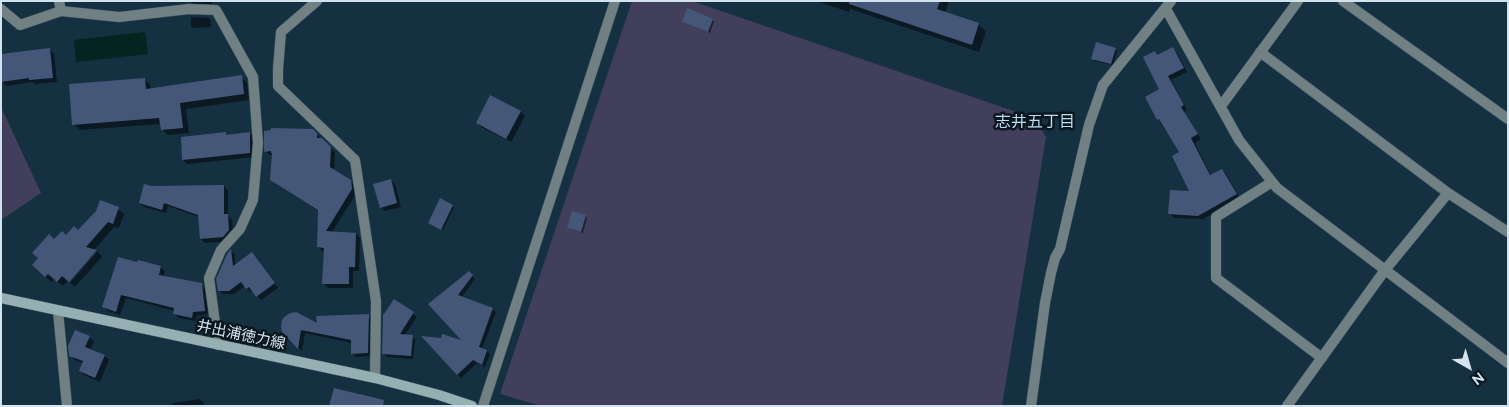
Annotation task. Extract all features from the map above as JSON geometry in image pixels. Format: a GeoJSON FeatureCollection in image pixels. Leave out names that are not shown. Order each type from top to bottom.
{"type":"FeatureCollection","features":[{"type":"Feature","properties":{"kind":"main road","name":"井出浦徳力線"},"geometry":{"type":"LineString","coordinates":[[1,298],[376,378],[439,394],[472,406]]}},
{"type":"Feature","properties":{"kind":"street"},"geometry":{"type":"LineString","coordinates":[[317,1],[281,32],[278,86],[355,160],[376,301],[376,378]]}},
{"type":"Feature","properties":{"kind":"street"},"geometry":{"type":"LineString","coordinates":[[483,406],[615,1]]}},
{"type":"Feature","properties":{"kind":"street"},"geometry":{"type":"LineString","coordinates":[[1221,106],[1298,1]]}},
{"type":"Feature","properties":{"kind":"street"},"geometry":{"type":"LineString","coordinates":[[1343,1],[1508,119]]}},
{"type":"Feature","properties":{"kind":"street"},"geometry":{"type":"LineString","coordinates":[[1030,406],[1051,273],[1055,258],[1060,249],[1089,124],[1103,86],[1168,5],[1239,140],[1277,188],[1508,363]]}},
{"type":"Feature","properties":{"kind":"street"},"geometry":{"type":"LineString","coordinates":[[1,9],[20,25],[60,6],[119,17],[216,6],[253,77],[258,143],[253,200],[240,229],[220,250],[209,278],[218,345]]}},
{"type":"Feature","properties":{"kind":"street"},"geometry":{"type":"LineString","coordinates":[[1260,52],[1448,193],[1508,232]]}},
{"type":"Feature","properties":{"kind":"street"},"geometry":{"type":"LineString","coordinates":[[1272,182],[1216,217],[1216,278],[1322,358]]}},
{"type":"Feature","properties":{"kind":"street"},"geometry":{"type":"LineString","coordinates":[[1288,406],[1385,270],[1448,193]]}},
{"type":"Feature","properties":{"kind":"street"},"geometry":{"type":"LineString","coordinates":[[58,311],[66,406]]}},
{"type":"Feature","properties":{"kind":"shaded area"},"geometry":{"type":"Polygon","coordinates":[[[632,1],[692,1],[1034,118],[1046,137],[1002,406],[541,406],[500,394],[632,1]]]}},
{"type":"Feature","properties":{"kind":"shaded area"},"geometry":{"type":"Polygon","coordinates":[[[145,32],[148,54],[76,62],[74,40],[145,32]]]}},
{"type":"Feature","properties":{"kind":"shaded area"},"geometry":{"type":"Polygon","coordinates":[[[1,107],[41,193],[1,220],[1,107]]]}},
{"type":"Feature","properties":{"kind":"building"},"geometry":{"type":"Polygon","coordinates":[[[849,1],[940,1],[937,9],[979,23],[972,45],[849,4],[849,1]]]}},
{"type":"Feature","properties":{"kind":"building"},"geometry":{"type":"Polygon","coordinates":[[[687,8],[713,19],[708,32],[682,22],[687,8]]]}},
{"type":"Feature","properties":{"kind":"building"},"geometry":{"type":"Polygon","coordinates":[[[1096,42],[1116,48],[1111,64],[1091,59],[1096,42]]]}},
{"type":"Feature","properties":{"kind":"building"},"geometry":{"type":"Polygon","coordinates":[[[1173,47],[1184,68],[1168,76],[1184,105],[1181,107],[1198,134],[1191,138],[1210,175],[1222,169],[1237,194],[1198,216],[1168,214],[1170,190],[1189,191],[1172,156],[1179,152],[1159,119],[1157,120],[1145,97],[1159,89],[1143,57],[1155,51],[1157,55],[1173,47]]]}},
{"type":"Feature","properties":{"kind":"building"},"geometry":{"type":"Polygon","coordinates":[[[50,48],[53,78],[29,80],[29,78],[1,82],[1,54],[50,48]]]}},
{"type":"Feature","properties":{"kind":"building"},"geometry":{"type":"Polygon","coordinates":[[[242,75],[244,94],[180,103],[183,128],[161,130],[159,118],[72,125],[69,84],[145,78],[146,89],[242,75]]]}},
{"type":"Feature","properties":{"kind":"building"},"geometry":{"type":"Polygon","coordinates":[[[490,95],[521,111],[506,139],[476,123],[490,95]]]}},
{"type":"Feature","properties":{"kind":"building"},"geometry":{"type":"Polygon","coordinates":[[[271,128],[313,129],[317,133],[317,138],[322,138],[331,147],[330,167],[351,180],[352,189],[326,231],[356,233],[355,267],[349,267],[349,284],[322,284],[324,248],[317,247],[318,210],[270,180],[272,153],[271,151],[264,152],[264,131],[271,130],[271,128]]]}},
{"type":"Feature","properties":{"kind":"building"},"geometry":{"type":"Polygon","coordinates":[[[226,132],[226,135],[250,132],[250,153],[182,160],[181,137],[226,132]]]}},
{"type":"Feature","properties":{"kind":"building"},"geometry":{"type":"Polygon","coordinates":[[[391,179],[397,203],[380,208],[373,184],[391,179]]]}},
{"type":"Feature","properties":{"kind":"building"},"geometry":{"type":"Polygon","coordinates":[[[144,184],[151,186],[224,185],[224,214],[228,214],[229,230],[223,237],[200,239],[198,215],[164,203],[162,210],[139,203],[144,184]]]}},
{"type":"Feature","properties":{"kind":"building"},"geometry":{"type":"Polygon","coordinates":[[[440,198],[453,205],[441,230],[428,223],[440,198]]]}},
{"type":"Feature","properties":{"kind":"building"},"geometry":{"type":"Polygon","coordinates":[[[100,200],[119,207],[113,224],[108,222],[86,247],[97,250],[69,282],[62,276],[57,282],[48,274],[45,277],[32,265],[38,258],[32,253],[49,234],[54,239],[62,231],[66,235],[74,226],[78,230],[96,211],[100,200]]]}},
{"type":"Feature","properties":{"kind":"building"},"geometry":{"type":"Polygon","coordinates":[[[572,211],[586,215],[581,232],[567,228],[572,211]]]}},
{"type":"Feature","properties":{"kind":"building"},"geometry":{"type":"Polygon","coordinates":[[[231,249],[233,266],[252,252],[275,283],[256,297],[249,287],[246,289],[241,282],[229,291],[218,291],[216,279],[231,249]]]}},
{"type":"Feature","properties":{"kind":"building"},"geometry":{"type":"Polygon","coordinates":[[[118,257],[161,266],[159,275],[202,283],[205,311],[193,312],[192,318],[173,314],[174,308],[121,295],[116,312],[102,307],[118,257]]]}},
{"type":"Feature","properties":{"kind":"building"},"geometry":{"type":"Polygon","coordinates":[[[469,271],[473,275],[458,295],[493,308],[479,347],[487,350],[482,365],[473,360],[457,375],[421,336],[441,338],[442,334],[461,340],[428,304],[469,271]]]}},
{"type":"Feature","properties":{"kind":"building"},"geometry":{"type":"Polygon","coordinates":[[[394,299],[414,312],[400,334],[413,335],[411,356],[382,354],[383,314],[394,299]]]}},
{"type":"Feature","properties":{"kind":"building"},"geometry":{"type":"Polygon","coordinates":[[[296,312],[317,323],[316,316],[369,314],[368,353],[351,354],[351,340],[301,330],[298,349],[282,332],[281,326],[284,317],[296,312]]]}},
{"type":"Feature","properties":{"kind":"building"},"geometry":{"type":"Polygon","coordinates":[[[75,330],[90,336],[85,347],[105,355],[95,378],[79,371],[83,361],[69,356],[68,346],[75,330]]]}},
{"type":"Feature","properties":{"kind":"building"},"geometry":{"type":"Polygon","coordinates":[[[334,388],[384,400],[383,406],[329,406],[334,388]]]}},
{"type":"Feature","properties":{"kind":"district","name":"志井五丁目"},"geometry":{"type":"Point","coordinates":[1035,122]}}]}
